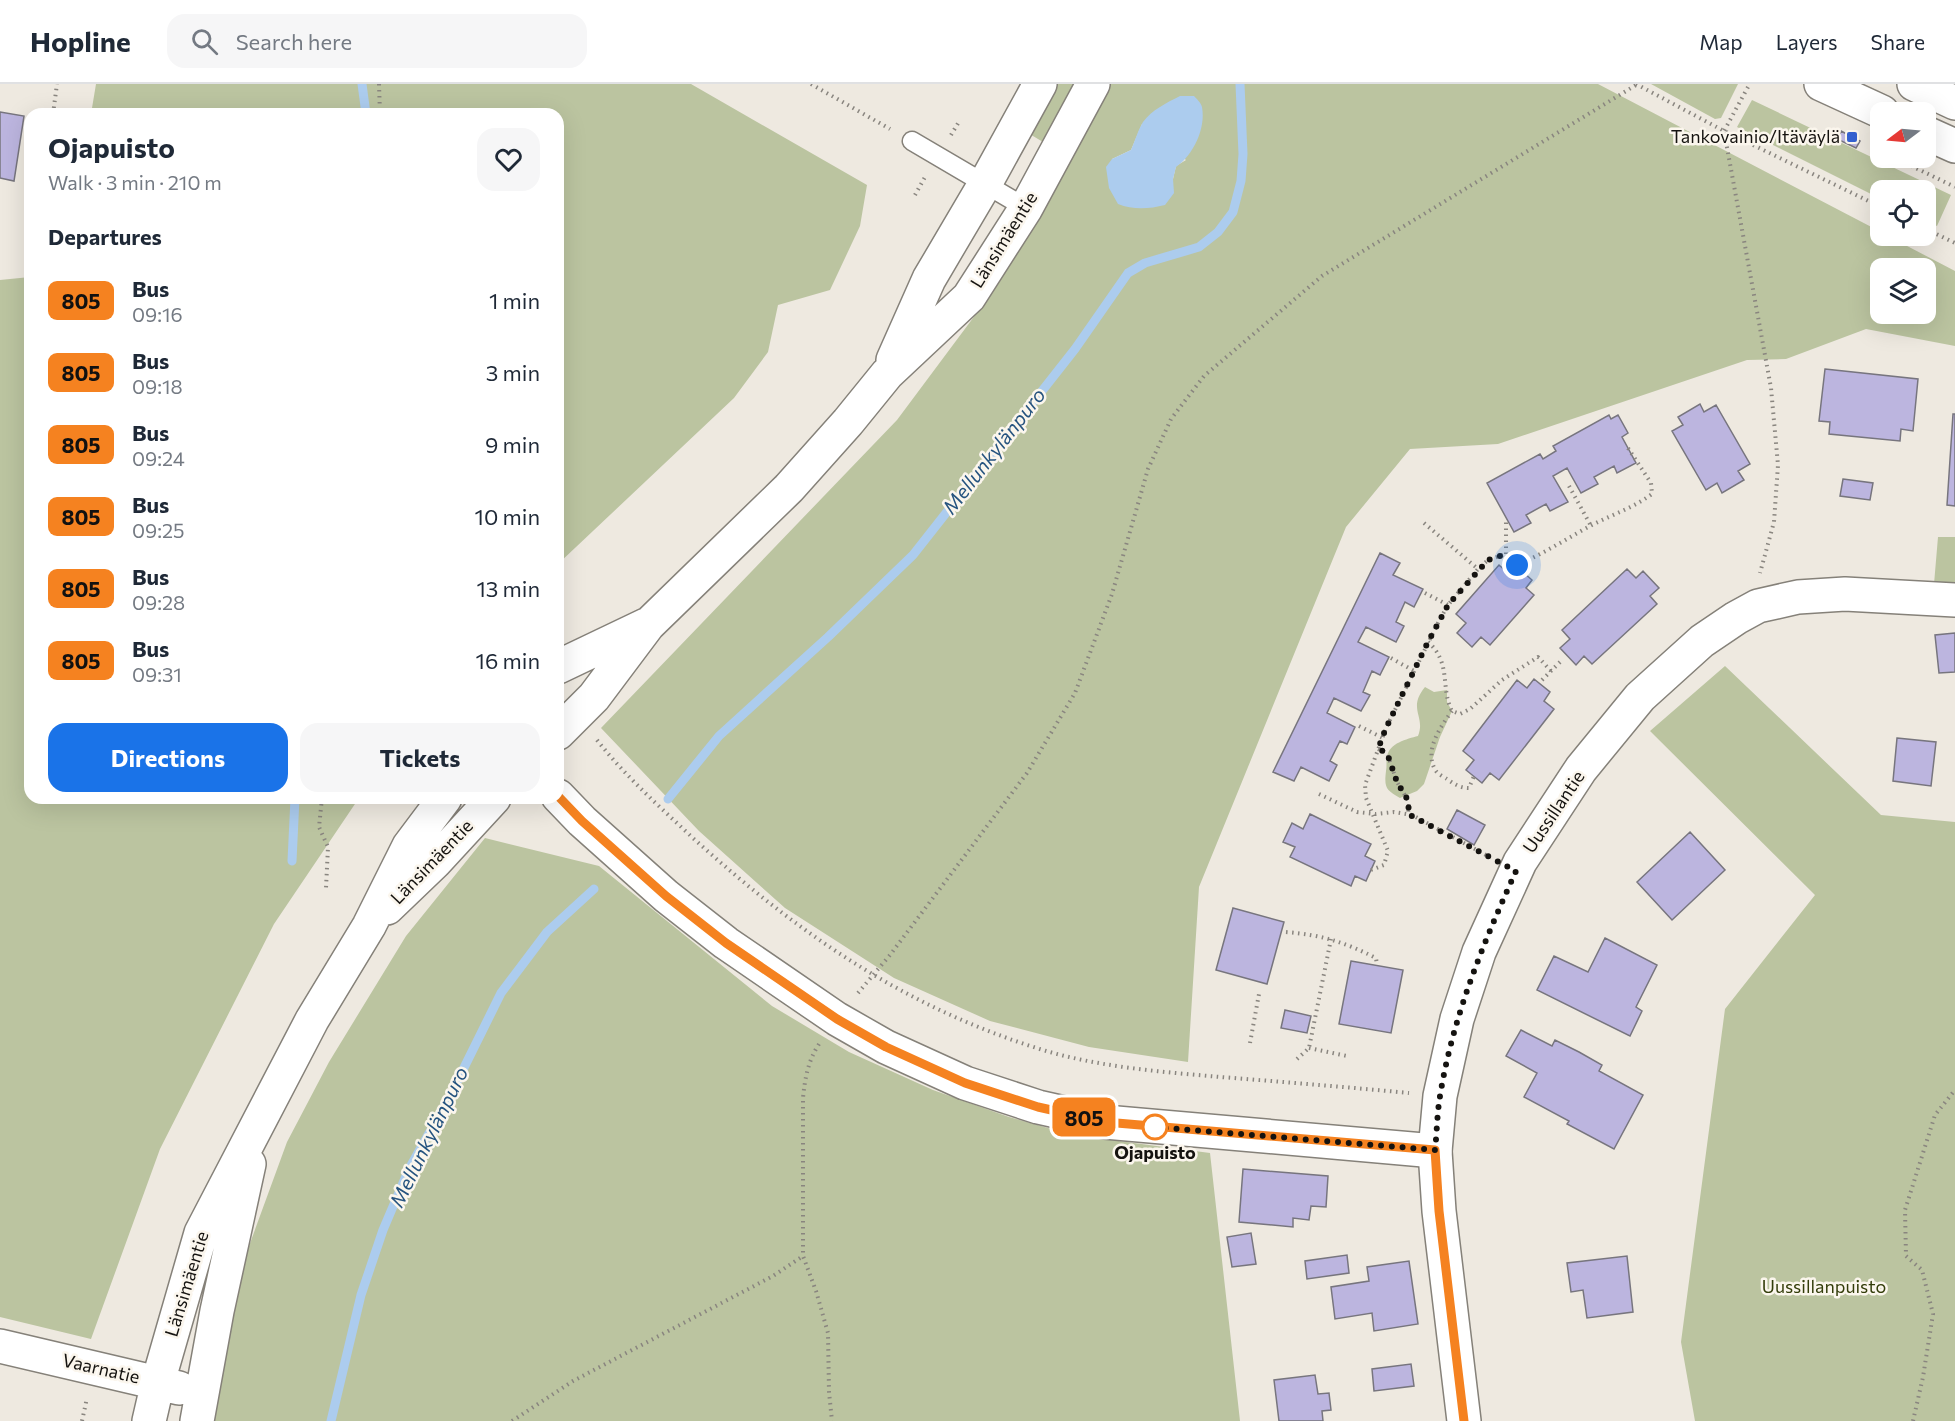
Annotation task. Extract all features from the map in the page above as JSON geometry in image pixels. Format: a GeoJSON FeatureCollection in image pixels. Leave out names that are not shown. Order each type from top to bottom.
{"type":"FeatureCollection","features":[{"type":"Feature","properties":{"kind":"main road","name":"Länsimäentie"},"geometry":{"type":"LineString","coordinates":[[887,374],[929,279],[1040,84]]}},
{"type":"Feature","properties":{"kind":"main road","name":"Länsimäentie"},"geometry":{"type":"LineString","coordinates":[[564,727],[594,697],[648,624],[789,488],[887,374],[969,297],[1026,208],[1093,84]]}},
{"type":"Feature","properties":{"kind":"main road"},"geometry":{"type":"LineString","coordinates":[[1821,84],[1870,106]]}},
{"type":"Feature","properties":{"kind":"main road"},"geometry":{"type":"LineString","coordinates":[[1914,84],[1955,103]]}},
{"type":"Feature","properties":{"kind":"main road"},"geometry":{"type":"LineString","coordinates":[[1936,137],[1955,146]]}},
{"type":"Feature","properties":{"kind":"main road","name":"Uussillantie"},"geometry":{"type":"LineString","coordinates":[[1464,1421],[1439,1211],[1435,1150],[1440,1096],[1457,1019],[1479,952],[1520,862],[1581,769],[1640,698],[1702,641],[1736,618],[1758,606],[1798,597],[1845,594],[1955,600]]}},
{"type":"Feature","properties":{"kind":"main road","name":"Länsimäentie"},"geometry":{"type":"LineString","coordinates":[[564,664],[648,624]]}},
{"type":"Feature","properties":{"kind":"main road"},"geometry":{"type":"LineString","coordinates":[[564,802],[666,896],[726,943],[837,1019],[886,1047],[965,1083],[1038,1107],[1105,1122],[1435,1150]]}},
{"type":"Feature","properties":{"kind":"main road","name":"Länsimäentie"},"geometry":{"type":"LineString","coordinates":[[149,1421],[201,1233],[312,1020],[369,926],[409,846],[440,804]]}},
{"type":"Feature","properties":{"kind":"main road","name":"Länsimäentie"},"geometry":{"type":"LineString","coordinates":[[369,926],[435,862],[488,804]]}},
{"type":"Feature","properties":{"kind":"main road","name":"Länsimäentie"},"geometry":{"type":"LineString","coordinates":[[199,1407],[217,1311],[258,1122]]}},
{"type":"Feature","properties":{"kind":"main road","name":"Vaarnatie"},"geometry":{"type":"LineString","coordinates":[[0,1346],[158,1382],[199,1407]]}},
{"type":"Feature","properties":{"kind":"lane"},"geometry":{"type":"LineString","coordinates":[[912,141],[1026,208]]}},
{"type":"Feature","properties":{"kind":"path"},"geometry":{"type":"LineString","coordinates":[[54,108],[57,84]]}},
{"type":"Feature","properties":{"kind":"path"},"geometry":{"type":"LineString","coordinates":[[379,84],[380,108]]}},
{"type":"Feature","properties":{"kind":"path"},"geometry":{"type":"LineString","coordinates":[[811,84],[912,141]]}},
{"type":"Feature","properties":{"kind":"path"},"geometry":{"type":"LineString","coordinates":[[873,975],[1027,773],[1075,693],[1112,594],[1148,469],[1171,419],[1204,376],[1322,276],[1636,84],[1724,131],[1870,202]]}},
{"type":"Feature","properties":{"kind":"path"},"geometry":{"type":"LineString","coordinates":[[1748,87],[1724,131],[1771,388],[1778,465],[1774,522],[1768,546]]}},
{"type":"Feature","properties":{"kind":"path"},"geometry":{"type":"LineString","coordinates":[[1916,168],[1955,187]]}},
{"type":"Feature","properties":{"kind":"path"},"geometry":{"type":"LineString","coordinates":[[1936,234],[1955,243]]}},
{"type":"Feature","properties":{"kind":"path"},"geometry":{"type":"LineString","coordinates":[[1517,565],[1640,503],[1652,494],[1651,483],[1628,448]]}},
{"type":"Feature","properties":{"kind":"path"},"geometry":{"type":"LineString","coordinates":[[1569,486],[1591,526]]}},
{"type":"Feature","properties":{"kind":"path"},"geometry":{"type":"LineString","coordinates":[[1506,518],[1506,554],[1524,573]]}},
{"type":"Feature","properties":{"kind":"path"},"geometry":{"type":"LineString","coordinates":[[1424,524],[1478,569]]}},
{"type":"Feature","properties":{"kind":"path"},"geometry":{"type":"LineString","coordinates":[[1371,870],[1384,865],[1388,851],[1366,798],[1365,785],[1378,749],[1428,642],[1448,605],[1488,560],[1506,554]]}},
{"type":"Feature","properties":{"kind":"path"},"geometry":{"type":"LineString","coordinates":[[1425,593],[1448,605]]}},
{"type":"Feature","properties":{"kind":"path"},"geometry":{"type":"LineString","coordinates":[[1428,642],[1437,650],[1445,671],[1447,702],[1452,711],[1460,714],[1470,710],[1502,680],[1538,657],[1551,671]]}},
{"type":"Feature","properties":{"kind":"path"},"geometry":{"type":"LineString","coordinates":[[1391,658],[1414,671]]}},
{"type":"Feature","properties":{"kind":"path"},"geometry":{"type":"LineString","coordinates":[[1542,680],[1561,661]]}},
{"type":"Feature","properties":{"kind":"path"},"geometry":{"type":"LineString","coordinates":[[1452,711],[1441,726],[1433,744],[1432,759],[1436,771],[1462,788],[1468,788],[1474,776]]}},
{"type":"Feature","properties":{"kind":"path"},"geometry":{"type":"LineString","coordinates":[[1359,726],[1383,738]]}},
{"type":"Feature","properties":{"kind":"path"},"geometry":{"type":"LineString","coordinates":[[593,735],[645,794],[772,907],[817,940],[873,975],[930,1006],[983,1028],[1055,1053],[1102,1063],[1170,1072],[1417,1094]]}},
{"type":"Feature","properties":{"kind":"path"},"geometry":{"type":"LineString","coordinates":[[1378,749],[1387,753],[1397,782],[1409,802],[1408,814]]}},
{"type":"Feature","properties":{"kind":"path"},"geometry":{"type":"LineString","coordinates":[[1319,794],[1358,812],[1408,814],[1516,871]]}},
{"type":"Feature","properties":{"kind":"path"},"geometry":{"type":"LineString","coordinates":[[321,804],[319,827],[328,847],[327,888]]}},
{"type":"Feature","properties":{"kind":"path"},"geometry":{"type":"LineString","coordinates":[[1286,932],[1315,934],[1331,939],[1376,958],[1377,965]]}},
{"type":"Feature","properties":{"kind":"path"},"geometry":{"type":"LineString","coordinates":[[1297,1059],[1309,1048],[1331,939]]}},
{"type":"Feature","properties":{"kind":"path"},"geometry":{"type":"LineString","coordinates":[[1250,1043],[1259,994]]}},
{"type":"Feature","properties":{"kind":"path"},"geometry":{"type":"LineString","coordinates":[[1309,1048],[1347,1056]]}},
{"type":"Feature","properties":{"kind":"path"},"geometry":{"type":"LineString","coordinates":[[811,1056],[803,1098],[803,1256],[828,1333],[832,1421]]}},
{"type":"Feature","properties":{"kind":"path"},"geometry":{"type":"LineString","coordinates":[[1913,1421],[1933,1314],[1922,1270],[1906,1256],[1905,1210],[1935,1115],[1955,1090]]}},
{"type":"Feature","properties":{"kind":"path"},"geometry":{"type":"LineString","coordinates":[[512,1421],[573,1381],[773,1276],[803,1256]]}},
{"type":"Feature","properties":{"kind":"green space"},"geometry":{"type":"Polygon","coordinates":[[[96,84],[691,84],[867,185],[860,226],[830,290],[778,305],[768,352],[734,398],[564,558],[564,108],[92,108],[96,84]]]}},
{"type":"Feature","properties":{"kind":"green space"},"geometry":{"type":"Polygon","coordinates":[[[1055,84],[1075,84],[1043,142],[1028,133],[1055,84]]]}},
{"type":"Feature","properties":{"kind":"green space"},"geometry":{"type":"Polygon","coordinates":[[[1111,84],[1598,84],[1870,226],[1870,246],[1907,246],[1930,258],[1870,258],[1870,324],[1936,324],[1936,261],[1955,271],[1955,346],[1866,329],[1786,359],[1747,360],[1498,444],[1410,449],[1346,527],[1199,887],[1188,1062],[1089,1047],[990,1021],[894,978],[785,908],[699,831],[601,728],[897,420],[979,310],[1023,239],[1111,84]],[[1142,124],[1131,150],[1112,159],[1173,193],[1176,166],[1186,160],[1142,124]]]}},
{"type":"Feature","properties":{"kind":"green space"},"geometry":{"type":"Polygon","coordinates":[[[1651,84],[1738,84],[1721,118],[1715,119],[1651,84]]]}},
{"type":"Feature","properties":{"kind":"green space"},"geometry":{"type":"Polygon","coordinates":[[[1752,100],[1870,156],[1870,168],[1894,168],[1920,180],[1870,180],[1870,194],[1737,127],[1752,100]]]}},
{"type":"Feature","properties":{"kind":"green space"},"geometry":{"type":"Polygon","coordinates":[[[1936,188],[1951,195],[1936,226],[1936,188]]]}},
{"type":"Feature","properties":{"kind":"green space"},"geometry":{"type":"Polygon","coordinates":[[[24,278],[24,804],[355,804],[274,924],[160,1149],[91,1339],[0,1317],[0,280],[24,278]]]}},
{"type":"Feature","properties":{"kind":"green space"},"geometry":{"type":"Polygon","coordinates":[[[1938,537],[1955,537],[1955,586],[1934,584],[1938,537]]]}},
{"type":"Feature","properties":{"kind":"green space","name":"Uussillanpuisto"},"geometry":{"type":"Polygon","coordinates":[[[1725,666],[1881,815],[1955,822],[1955,1421],[1695,1421],[1681,1342],[1725,1009],[1815,895],[1650,731],[1725,666]]]}},
{"type":"Feature","properties":{"kind":"green space"},"geometry":{"type":"Polygon","coordinates":[[[1425,687],[1434,692],[1447,690],[1447,702],[1452,711],[1440,737],[1424,784],[1417,791],[1400,798],[1386,785],[1388,752],[1404,740],[1418,736],[1420,723],[1417,701],[1425,687]]]}},
{"type":"Feature","properties":{"kind":"green space","name":"Ojapuisto"},"geometry":{"type":"Polygon","coordinates":[[[485,838],[599,866],[772,1006],[849,1052],[933,1090],[1009,1117],[1073,1135],[1210,1153],[1240,1421],[209,1421],[245,1257],[287,1142],[329,1062],[406,936],[485,838]]]}},
{"type":"Feature","properties":{"kind":"water"},"geometry":{"type":"Polygon","coordinates":[[[1180,96],[1194,96],[1199,101],[1203,115],[1200,132],[1193,149],[1176,167],[1173,179],[1174,193],[1165,205],[1135,208],[1118,204],[1109,188],[1106,167],[1112,159],[1131,150],[1141,125],[1151,114],[1180,96]]]}},
{"type":"Feature","properties":{"kind":"building"},"geometry":{"type":"Polygon","coordinates":[[[0,112],[24,116],[14,181],[0,178],[0,112]]]}},
{"type":"Feature","properties":{"kind":"building"},"geometry":{"type":"Polygon","coordinates":[[[1841,131],[1860,141],[1856,148],[1837,139],[1841,131]]]}},
{"type":"Feature","properties":{"kind":"building"},"geometry":{"type":"Polygon","coordinates":[[[1825,369],[1918,379],[1913,431],[1901,429],[1900,441],[1829,434],[1830,422],[1819,421],[1825,369]]]}},
{"type":"Feature","properties":{"kind":"building"},"geometry":{"type":"Polygon","coordinates":[[[1700,404],[1704,412],[1716,405],[1750,464],[1738,471],[1744,480],[1722,493],[1717,483],[1706,490],[1672,431],[1683,425],[1678,417],[1700,404]]]}},
{"type":"Feature","properties":{"kind":"building"},"geometry":{"type":"Polygon","coordinates":[[[1953,414],[1955,414],[1955,506],[1947,505],[1953,414]]]}},
{"type":"Feature","properties":{"kind":"building"},"geometry":{"type":"Polygon","coordinates":[[[1609,415],[1611,419],[1618,415],[1628,433],[1622,437],[1636,463],[1617,473],[1614,466],[1594,477],[1598,484],[1581,493],[1567,468],[1553,476],[1568,502],[1550,511],[1546,504],[1526,515],[1531,523],[1514,532],[1487,483],[1540,454],[1543,459],[1556,451],[1553,446],[1609,415]]]}},
{"type":"Feature","properties":{"kind":"building"},"geometry":{"type":"Polygon","coordinates":[[[1843,479],[1873,483],[1870,500],[1840,496],[1843,479]]]}},
{"type":"Feature","properties":{"kind":"building"},"geometry":{"type":"Polygon","coordinates":[[[1380,553],[1400,563],[1393,575],[1423,589],[1414,607],[1405,602],[1396,622],[1404,626],[1396,642],[1366,627],[1358,642],[1389,657],[1380,675],[1372,671],[1363,692],[1370,695],[1361,711],[1334,698],[1327,713],[1355,727],[1347,744],[1340,741],[1330,761],[1337,765],[1329,781],[1301,767],[1294,781],[1273,772],[1380,553]]]}},
{"type":"Feature","properties":{"kind":"building"},"geometry":{"type":"Polygon","coordinates":[[[1499,565],[1509,574],[1516,566],[1532,580],[1526,588],[1534,595],[1490,645],[1481,637],[1472,647],[1457,633],[1466,623],[1456,614],[1499,565]]]}},
{"type":"Feature","properties":{"kind":"building"},"geometry":{"type":"Polygon","coordinates":[[[1627,569],[1636,578],[1643,571],[1659,588],[1650,596],[1657,604],[1592,664],[1584,656],[1576,665],[1560,648],[1570,639],[1562,630],[1627,569]]]}},
{"type":"Feature","properties":{"kind":"building"},"geometry":{"type":"Polygon","coordinates":[[[1955,633],[1955,672],[1939,673],[1935,635],[1955,633]]]}},
{"type":"Feature","properties":{"kind":"building"},"geometry":{"type":"Polygon","coordinates":[[[1534,679],[1550,692],[1544,701],[1554,709],[1499,780],[1490,773],[1482,783],[1466,770],[1474,760],[1463,751],[1517,680],[1527,688],[1534,679]]]}},
{"type":"Feature","properties":{"kind":"building"},"geometry":{"type":"Polygon","coordinates":[[[1897,738],[1936,742],[1931,786],[1893,781],[1897,738]]]}},
{"type":"Feature","properties":{"kind":"building"},"geometry":{"type":"Polygon","coordinates":[[[1457,810],[1485,825],[1474,845],[1447,829],[1457,810]]]}},
{"type":"Feature","properties":{"kind":"building"},"geometry":{"type":"Polygon","coordinates":[[[1310,814],[1371,844],[1365,856],[1375,861],[1366,881],[1355,876],[1351,886],[1290,857],[1295,847],[1283,842],[1292,823],[1303,829],[1310,814]]]}},
{"type":"Feature","properties":{"kind":"building"},"geometry":{"type":"Polygon","coordinates":[[[1690,832],[1725,870],[1672,920],[1637,882],[1690,832]]]}},
{"type":"Feature","properties":{"kind":"building"},"geometry":{"type":"Polygon","coordinates":[[[1233,908],[1284,922],[1267,984],[1216,970],[1233,908]]]}},
{"type":"Feature","properties":{"kind":"building"},"geometry":{"type":"Polygon","coordinates":[[[1605,938],[1657,965],[1636,1007],[1642,1011],[1630,1036],[1537,990],[1554,956],[1588,972],[1605,938]]]}},
{"type":"Feature","properties":{"kind":"building"},"geometry":{"type":"Polygon","coordinates":[[[1351,961],[1403,970],[1391,1033],[1339,1024],[1351,961]]]}},
{"type":"Feature","properties":{"kind":"building"},"geometry":{"type":"Polygon","coordinates":[[[1285,1010],[1311,1016],[1307,1033],[1281,1028],[1285,1010]]]}},
{"type":"Feature","properties":{"kind":"building"},"geometry":{"type":"Polygon","coordinates":[[[1521,1030],[1552,1046],[1555,1040],[1579,1052],[1602,1065],[1599,1071],[1643,1095],[1614,1149],[1567,1124],[1569,1121],[1524,1097],[1537,1073],[1506,1056],[1521,1030]]]}},
{"type":"Feature","properties":{"kind":"building"},"geometry":{"type":"Polygon","coordinates":[[[1243,1169],[1328,1176],[1326,1207],[1311,1206],[1309,1220],[1293,1218],[1293,1227],[1239,1222],[1243,1169]]]}},
{"type":"Feature","properties":{"kind":"building"},"geometry":{"type":"Polygon","coordinates":[[[1251,1233],[1256,1264],[1232,1267],[1227,1237],[1251,1233]]]}},
{"type":"Feature","properties":{"kind":"building"},"geometry":{"type":"Polygon","coordinates":[[[1347,1255],[1349,1273],[1307,1279],[1305,1261],[1347,1255]]]}},
{"type":"Feature","properties":{"kind":"building"},"geometry":{"type":"Polygon","coordinates":[[[1627,1256],[1633,1312],[1587,1318],[1583,1290],[1571,1292],[1567,1263],[1627,1256]]]}},
{"type":"Feature","properties":{"kind":"building"},"geometry":{"type":"Polygon","coordinates":[[[1409,1261],[1418,1324],[1374,1331],[1372,1313],[1335,1319],[1331,1287],[1369,1281],[1367,1267],[1409,1261]]]}},
{"type":"Feature","properties":{"kind":"building"},"geometry":{"type":"Polygon","coordinates":[[[1411,1364],[1414,1386],[1374,1391],[1372,1369],[1411,1364]]]}},
{"type":"Feature","properties":{"kind":"building"},"geometry":{"type":"Polygon","coordinates":[[[1315,1375],[1318,1394],[1329,1393],[1331,1410],[1322,1411],[1323,1421],[1279,1421],[1274,1380],[1315,1375]]]}},
{"type":"Feature","properties":{"kind":"waterway"},"geometry":{"type":"LineString","coordinates":[[362,84],[365,108]]}},
{"type":"Feature","properties":{"kind":"waterway","name":"Mellunkylänpuro"},"geometry":{"type":"LineString","coordinates":[[668,799],[719,736],[828,637],[913,555],[1075,349],[1128,273],[1145,263],[1199,247],[1218,232],[1233,212],[1241,181],[1243,154],[1240,84]]}},
{"type":"Feature","properties":{"kind":"waterway"},"geometry":{"type":"LineString","coordinates":[[292,861],[295,804]]}},
{"type":"Feature","properties":{"kind":"waterway","name":"Mellunkylänpuro"},"geometry":{"type":"LineString","coordinates":[[331,1421],[361,1295],[383,1230],[409,1169],[450,1096],[501,993],[547,932],[594,889]]}},
{"type":"Feature","properties":{"kind":"bus line","name":"805"},"geometry":{"type":"LineString","coordinates":[[564,802],[666,896],[726,943],[837,1019],[886,1047],[965,1083],[1038,1107],[1105,1122],[1435,1150],[1439,1211],[1464,1421]]}},
{"type":"Feature","properties":{"kind":"place","name":"Tankovainio/Itäväylä"},"geometry":{"type":"Point","coordinates":[1852,137]}},
{"type":"Feature","properties":{"kind":"place","name":"Ojapuisto"},"geometry":{"type":"Point","coordinates":[1155,1127]}},
{"type":"Feature","properties":{"kind":"route"},"geometry":{"type":"LineString","coordinates":[[1155,1127],[1435,1150],[1440,1096],[1457,1019],[1479,952],[1516,871],[1408,814],[1409,802],[1397,782],[1387,753],[1378,749],[1386,728],[1448,605],[1488,560],[1506,554],[1517,565]]}}]}
